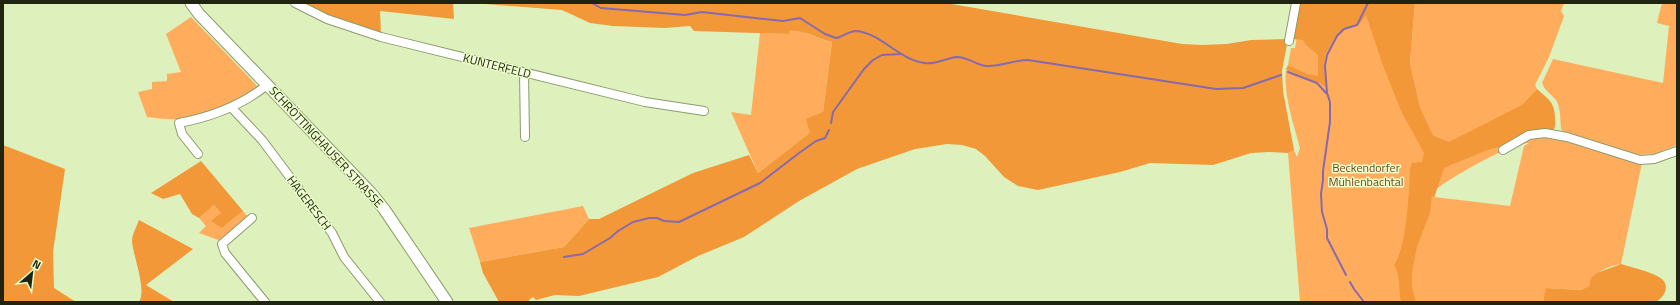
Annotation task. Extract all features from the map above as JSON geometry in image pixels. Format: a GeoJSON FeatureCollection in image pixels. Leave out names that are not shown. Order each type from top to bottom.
{"type":"FeatureCollection","features":[{"type":"Feature","properties":{"kind":"main road","name":"SCHRÖTTINGHAUSER STRASSE"},"geometry":{"type":"LineString","coordinates":[[191,3],[199,14],[380,203],[447,302]]}},
{"type":"Feature","properties":{"kind":"street","name":"KUNTERFELD"},"geometry":{"type":"LineString","coordinates":[[295,3],[327,19],[381,37],[645,102],[704,111]]}},
{"type":"Feature","properties":{"kind":"street"},"geometry":{"type":"LineString","coordinates":[[1289,41],[1296,3]]}},
{"type":"Feature","properties":{"kind":"street"},"geometry":{"type":"LineString","coordinates":[[524,73],[525,138]]}},
{"type":"Feature","properties":{"kind":"street"},"geometry":{"type":"LineString","coordinates":[[198,154],[182,134],[179,123],[202,118],[232,108],[267,85]]}},
{"type":"Feature","properties":{"kind":"street","name":"HAGERESCH"},"geometry":{"type":"LineString","coordinates":[[232,108],[265,143],[332,233],[344,257],[380,302]]}},
{"type":"Feature","properties":{"kind":"street"},"geometry":{"type":"LineString","coordinates":[[1503,150],[1529,135],[1545,133],[1567,137],[1640,160],[1654,159],[1677,151]]}},
{"type":"Feature","properties":{"kind":"street"},"geometry":{"type":"LineString","coordinates":[[252,218],[222,244],[225,253],[265,302]]}},
{"type":"Feature","properties":{"kind":"green space","name":"Beckendorfer Mühlenbachtal"},"geometry":{"type":"Polygon","coordinates":[[[1303,3],[1409,3],[1409,74],[1421,133],[1443,139],[1433,135],[1420,107],[1410,63],[1415,3],[1564,3],[1561,11],[1564,16],[1549,57],[1535,85],[1537,89],[1523,104],[1545,130],[1544,138],[1572,140],[1642,163],[1621,264],[1611,266],[1601,271],[1594,277],[1589,286],[1581,290],[1547,288],[1543,302],[1300,302],[1288,153],[1294,150],[1297,157],[1300,148],[1290,109],[1285,79],[1286,70],[1291,72],[1292,67],[1288,65],[1291,48],[1295,48],[1303,3]],[[1529,143],[1521,144],[1495,154],[1466,170],[1434,191],[1434,197],[1510,206],[1524,146],[1529,143]]]}},
{"type":"Feature","properties":{"kind":"green space"},"geometry":{"type":"Polygon","coordinates":[[[1662,3],[1677,3],[1677,145],[1654,154],[1634,155],[1564,132],[1561,129],[1558,103],[1542,83],[1553,59],[1663,83],[1669,26],[1657,23],[1662,3]]]}},
{"type":"Feature","properties":{"kind":"green space"},"geometry":{"type":"Polygon","coordinates":[[[191,17],[259,88],[230,104],[200,116],[174,119],[147,117],[138,92],[152,89],[152,82],[167,81],[167,74],[181,72],[166,34],[191,17]]]}},
{"type":"Feature","properties":{"kind":"green space"},"geometry":{"type":"Polygon","coordinates":[[[796,30],[832,42],[823,112],[811,133],[758,173],[731,112],[751,115],[760,33],[790,34],[789,31],[796,30]]]}},
{"type":"Feature","properties":{"kind":"green space"},"geometry":{"type":"Polygon","coordinates":[[[214,205],[221,213],[222,228],[243,211],[249,218],[221,241],[199,233],[206,226],[199,218],[214,205]]]}},
{"type":"Feature","properties":{"kind":"green space"},"geometry":{"type":"Polygon","coordinates":[[[583,206],[589,219],[564,247],[480,262],[469,228],[583,206]]]}},
{"type":"Feature","properties":{"kind":"shaded area"},"geometry":{"type":"Polygon","coordinates":[[[302,3],[453,3],[454,19],[380,11],[381,34],[328,16],[302,3]]]}},
{"type":"Feature","properties":{"kind":"shaded area"},"geometry":{"type":"Polygon","coordinates":[[[473,3],[946,3],[1182,44],[1227,44],[1251,40],[1288,39],[1282,71],[1283,91],[1294,150],[1288,153],[1251,153],[1213,165],[1150,163],[1120,172],[1038,190],[1018,186],[1004,177],[985,156],[976,149],[962,145],[947,144],[915,149],[857,169],[799,201],[744,237],[698,256],[658,277],[579,296],[555,295],[536,300],[533,297],[527,302],[499,302],[483,273],[480,262],[564,247],[589,219],[599,219],[693,173],[749,155],[758,173],[810,133],[806,119],[823,112],[832,42],[800,31],[789,31],[790,34],[694,31],[690,26],[665,28],[613,26],[590,23],[562,10],[473,3]]]}},
{"type":"Feature","properties":{"kind":"shaded area"},"geometry":{"type":"Polygon","coordinates":[[[1298,3],[1415,3],[1410,63],[1420,107],[1433,135],[1449,142],[1522,105],[1537,89],[1548,98],[1554,108],[1555,128],[1553,131],[1485,151],[1444,168],[1434,198],[1432,195],[1430,213],[1417,247],[1412,273],[1412,287],[1416,302],[1401,302],[1398,273],[1394,265],[1402,245],[1405,232],[1410,168],[1412,163],[1422,162],[1424,153],[1401,111],[1382,63],[1366,15],[1359,25],[1344,30],[1336,36],[1325,55],[1327,88],[1320,83],[1286,70],[1288,65],[1307,74],[1318,76],[1318,55],[1306,45],[1303,40],[1292,39],[1298,3]]]}},
{"type":"Feature","properties":{"kind":"shaded area"},"geometry":{"type":"Polygon","coordinates":[[[3,145],[65,169],[53,252],[54,288],[76,302],[3,302],[3,145]]]}},
{"type":"Feature","properties":{"kind":"shaded area"},"geometry":{"type":"Polygon","coordinates":[[[201,161],[243,211],[222,228],[211,221],[221,213],[214,205],[199,218],[192,214],[180,194],[163,199],[151,193],[201,161]]]}},
{"type":"Feature","properties":{"kind":"shaded area"},"geometry":{"type":"Polygon","coordinates":[[[139,220],[193,249],[146,285],[174,302],[139,302],[141,296],[141,281],[132,238],[139,220]]]}},
{"type":"Feature","properties":{"kind":"shaded area"},"geometry":{"type":"Polygon","coordinates":[[[1621,264],[1660,277],[1666,286],[1665,292],[1661,298],[1656,302],[1543,302],[1546,288],[1581,290],[1589,286],[1591,278],[1597,273],[1621,264]]]}},
{"type":"Feature","properties":{"kind":"waterway"},"geometry":{"type":"LineString","coordinates":[[592,3],[601,8],[685,15],[702,12],[783,21],[800,18],[825,34],[836,38],[853,31],[874,36],[907,57],[925,63],[933,63],[957,57],[965,58],[986,66],[1028,60],[1216,89],[1243,88],[1281,75]]}},
{"type":"Feature","properties":{"kind":"waterway"},"geometry":{"type":"LineString","coordinates":[[1346,275],[1327,238],[1327,229],[1322,212],[1321,194],[1323,171],[1330,122],[1330,102],[1327,93],[1325,66],[1327,55],[1337,36],[1344,29],[1357,25],[1368,3]]}},
{"type":"Feature","properties":{"kind":"waterway"},"geometry":{"type":"LineString","coordinates":[[831,123],[833,112],[864,69],[873,60],[882,55],[901,54]]}},
{"type":"Feature","properties":{"kind":"waterway"},"geometry":{"type":"LineString","coordinates":[[1288,72],[1317,83],[1326,93]]}},
{"type":"Feature","properties":{"kind":"waterway"},"geometry":{"type":"LineString","coordinates":[[564,257],[583,254],[633,222],[649,218],[679,222],[760,183],[816,141],[825,138],[829,130]]}},
{"type":"Feature","properties":{"kind":"waterway"},"geometry":{"type":"LineString","coordinates":[[1350,282],[1364,302]]}}]}
